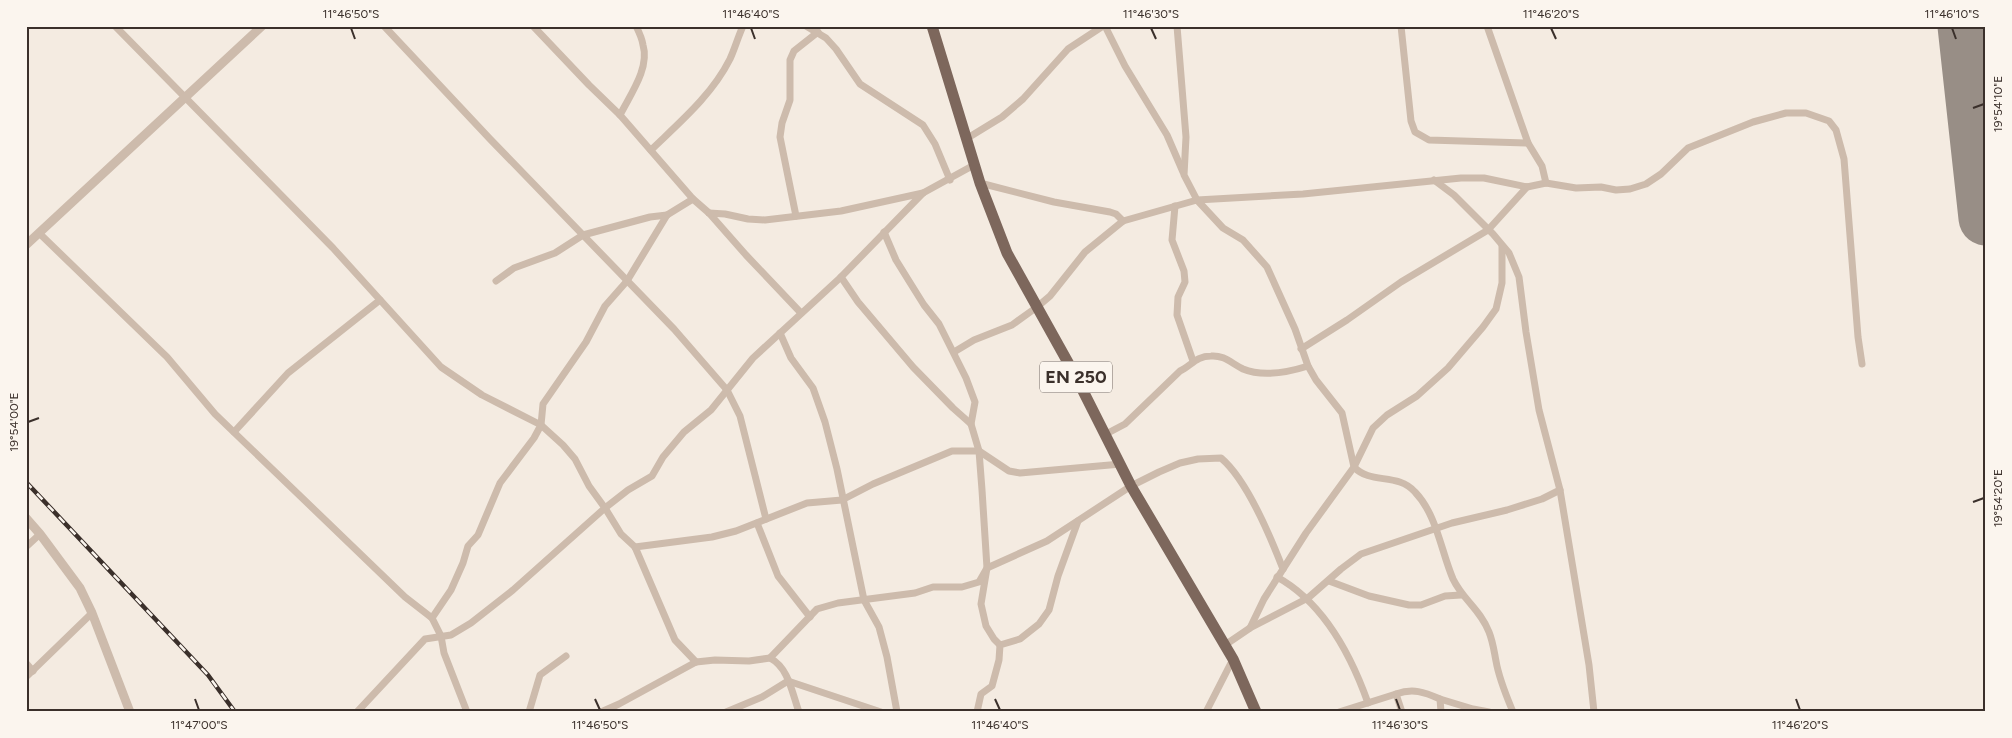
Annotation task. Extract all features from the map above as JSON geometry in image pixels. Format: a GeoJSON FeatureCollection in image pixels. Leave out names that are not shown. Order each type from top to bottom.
{"type":"FeatureCollection","features":[{"type":"Feature","properties":{"kind":"main road","name":"EN 250"},"geometry":{"type":"LineString","coordinates":[[932,26],[974,165],[1007,253],[1106,434],[1131,486],[1233,660],[1256,712]]}},
{"type":"Feature","properties":{"kind":"street"},"geometry":{"type":"LineString","coordinates":[[114,26],[333,248],[441,367],[482,396],[540,425],[569,452],[621,534],[635,547],[676,640],[696,662]]}},
{"type":"Feature","properties":{"kind":"street"},"geometry":{"type":"LineString","coordinates":[[26,245],[262,26]]}},
{"type":"Feature","properties":{"kind":"street"},"geometry":{"type":"LineString","coordinates":[[384,26],[627,280],[701,359],[727,390],[740,416],[766,518]]}},
{"type":"Feature","properties":{"kind":"street"},"geometry":{"type":"LineString","coordinates":[[533,26],[620,115],[694,199],[710,213],[746,255],[801,313]]}},
{"type":"Feature","properties":{"kind":"street"},"geometry":{"type":"LineString","coordinates":[[620,115],[640,75],[644,57],[644,46],[636,26]]}},
{"type":"Feature","properties":{"kind":"street"},"geometry":{"type":"LineString","coordinates":[[652,150],[697,106],[716,83],[730,58],[743,26]]}},
{"type":"Feature","properties":{"kind":"street"},"geometry":{"type":"LineString","coordinates":[[806,26],[818,32],[836,49],[860,84],[922,125],[935,144],[950,180]]}},
{"type":"Feature","properties":{"kind":"street"},"geometry":{"type":"LineString","coordinates":[[966,139],[1002,117],[1023,99],[1068,48],[1104,26],[1125,66],[1167,135],[1196,200],[1223,228],[1243,240],[1267,267],[1295,329],[1308,366],[1316,380],[1342,413],[1354,467],[1360,473],[1404,482],[1417,494],[1436,529],[1461,594],[1480,613],[1489,632],[1502,683],[1513,712]]}},
{"type":"Feature","properties":{"kind":"street"},"geometry":{"type":"LineString","coordinates":[[1177,26],[1186,137],[1184,175]]}},
{"type":"Feature","properties":{"kind":"street"},"geometry":{"type":"LineString","coordinates":[[1401,26],[1411,121],[1415,132],[1429,140],[1528,143]]}},
{"type":"Feature","properties":{"kind":"street"},"geometry":{"type":"LineString","coordinates":[[1487,26],[1528,143],[1542,166],[1546,183]]}},
{"type":"Feature","properties":{"kind":"street"},"geometry":{"type":"LineString","coordinates":[[796,216],[780,137],[782,123],[790,100],[790,60],[794,51],[818,32]]}},
{"type":"Feature","properties":{"kind":"street"},"geometry":{"type":"LineString","coordinates":[[954,352],[974,340],[1012,325],[1037,307],[1050,296],[1085,252],[1123,221],[1196,200],[1303,194],[1434,180],[1484,178],[1527,187],[1546,183],[1576,188],[1630,189],[1646,184],[1661,174],[1688,148],[1770,116],[1786,113],[1806,113],[1829,121],[1836,130],[1844,159],[1858,337],[1862,364]]}},
{"type":"Feature","properties":{"kind":"street"},"geometry":{"type":"LineString","coordinates":[[710,213],[725,214],[748,220],[765,220],[841,211],[923,193],[950,180],[974,165]]}},
{"type":"Feature","properties":{"kind":"street"},"geometry":{"type":"LineString","coordinates":[[1434,180],[1454,195],[1493,234],[1509,253],[1519,277],[1539,410],[1560,490],[1589,666],[1594,712]]}},
{"type":"Feature","properties":{"kind":"street"},"geometry":{"type":"LineString","coordinates":[[980,183],[1054,202],[1110,212],[1116,214],[1123,221]]}},
{"type":"Feature","properties":{"kind":"street"},"geometry":{"type":"LineString","coordinates":[[1301,349],[1347,320],[1401,282],[1488,230],[1516,196],[1527,187]]}},
{"type":"Feature","properties":{"kind":"street"},"geometry":{"type":"LineString","coordinates":[[358,712],[426,639],[451,635],[471,624],[513,590],[605,508],[628,490],[652,476],[663,457],[684,432],[711,410],[753,358],[841,277],[923,193]]}},
{"type":"Feature","properties":{"kind":"street"},"geometry":{"type":"LineString","coordinates":[[496,280],[514,268],[555,253],[583,235],[650,217],[668,215],[694,199]]}},
{"type":"Feature","properties":{"kind":"street"},"geometry":{"type":"LineString","coordinates":[[1176,206],[1172,240],[1184,271],[1185,282],[1178,297],[1176,315],[1193,361]]}},
{"type":"Feature","properties":{"kind":"street"},"geometry":{"type":"LineString","coordinates":[[432,618],[451,590],[468,546],[478,535],[500,483],[534,438],[540,425],[543,404],[586,342],[605,306],[627,280],[668,215]]}},
{"type":"Feature","properties":{"kind":"street"},"geometry":{"type":"LineString","coordinates":[[884,232],[896,260],[924,306],[939,324],[954,352],[975,402],[971,424],[979,452],[986,568],[981,604],[986,626],[1000,645],[999,660],[992,686],[981,694],[977,712]]}},
{"type":"Feature","properties":{"kind":"street"},"geometry":{"type":"LineString","coordinates":[[39,233],[167,357],[215,414],[405,597],[432,618],[441,636],[444,653],[467,712]]}},
{"type":"Feature","properties":{"kind":"street"},"geometry":{"type":"LineString","coordinates":[[1250,628],[1278,577],[1326,502],[1354,467],[1373,428],[1387,415],[1417,396],[1448,368],[1496,309],[1502,283],[1502,245]]}},
{"type":"Feature","properties":{"kind":"street"},"geometry":{"type":"LineString","coordinates":[[841,277],[858,302],[913,367],[971,424]]}},
{"type":"Feature","properties":{"kind":"street"},"geometry":{"type":"LineString","coordinates":[[234,432],[288,373],[380,300]]}},
{"type":"Feature","properties":{"kind":"street"},"geometry":{"type":"LineString","coordinates":[[780,333],[791,358],[813,388],[825,422],[837,469],[864,600],[879,627],[888,657],[897,712]]}},
{"type":"Feature","properties":{"kind":"street"},"geometry":{"type":"LineString","coordinates":[[1106,434],[1125,424],[1193,361],[1209,356],[1222,357],[1244,369],[1278,373],[1308,366]]}},
{"type":"Feature","properties":{"kind":"street"},"geometry":{"type":"LineString","coordinates":[[635,547],[712,537],[757,523],[807,503],[842,500],[873,484],[952,452],[979,452],[1009,471],[1020,473],[1121,464]]}},
{"type":"Feature","properties":{"kind":"street"},"geometry":{"type":"LineString","coordinates":[[770,658],[816,610],[838,603],[915,592],[933,587],[962,587],[979,582],[986,568],[1047,541],[1131,486],[1180,463],[1198,459],[1221,458],[1231,466],[1257,508],[1283,569]]}},
{"type":"Feature","properties":{"kind":"street"},"geometry":{"type":"LineString","coordinates":[[1225,646],[1250,628],[1308,598],[1341,569],[1362,554],[1436,529],[1542,499],[1560,490]]}},
{"type":"Feature","properties":{"kind":"street"},"geometry":{"type":"LineString","coordinates":[[26,518],[80,588],[92,613],[130,712]]}},
{"type":"Feature","properties":{"kind":"street"},"geometry":{"type":"LineString","coordinates":[[1000,645],[1020,639],[1039,624],[1049,610],[1058,576],[1078,521]]}},
{"type":"Feature","properties":{"kind":"street"},"geometry":{"type":"LineString","coordinates":[[757,523],[778,576],[810,617]]}},
{"type":"Feature","properties":{"kind":"street"},"geometry":{"type":"LineString","coordinates":[[26,547],[40,534]]}},
{"type":"Feature","properties":{"kind":"street"},"geometry":{"type":"LineString","coordinates":[[1278,577],[1308,598],[1345,649],[1368,703]]}},
{"type":"Feature","properties":{"kind":"street"},"geometry":{"type":"LineString","coordinates":[[1329,580],[1369,596],[1409,605],[1421,604],[1445,596],[1461,594]]}},
{"type":"Feature","properties":{"kind":"street"},"geometry":{"type":"LineString","coordinates":[[26,677],[92,613]]}},
{"type":"Feature","properties":{"kind":"street"},"geometry":{"type":"LineString","coordinates":[[529,712],[540,675],[566,656]]}},
{"type":"Feature","properties":{"kind":"street"},"geometry":{"type":"LineString","coordinates":[[601,712],[696,662],[715,660],[749,661],[770,658],[778,662],[788,681],[799,712]]}},
{"type":"Feature","properties":{"kind":"street"},"geometry":{"type":"LineString","coordinates":[[1206,712],[1233,660]]}},
{"type":"Feature","properties":{"kind":"street"},"geometry":{"type":"LineString","coordinates":[[26,663],[33,671]]}},
{"type":"Feature","properties":{"kind":"street"},"geometry":{"type":"LineString","coordinates":[[726,712],[762,697],[788,681]]}},
{"type":"Feature","properties":{"kind":"street"},"geometry":{"type":"LineString","coordinates":[[788,681],[881,712]]}},
{"type":"Feature","properties":{"kind":"street"},"geometry":{"type":"LineString","coordinates":[[1339,712],[1411,690],[1473,710],[1489,712]]}},
{"type":"Feature","properties":{"kind":"street"},"geometry":{"type":"LineString","coordinates":[[1396,694],[1402,712]]}},
{"type":"Feature","properties":{"kind":"street"},"geometry":{"type":"LineString","coordinates":[[1440,699],[1441,712]]}},
{"type":"Feature","properties":{"kind":"runway"},"geometry":{"type":"LineString","coordinates":[[1965,26],[1986,218]]}},
{"type":"Feature","properties":{"kind":"railway"},"geometry":{"type":"LineString","coordinates":[[26,482],[208,675],[235,712]]}}]}
